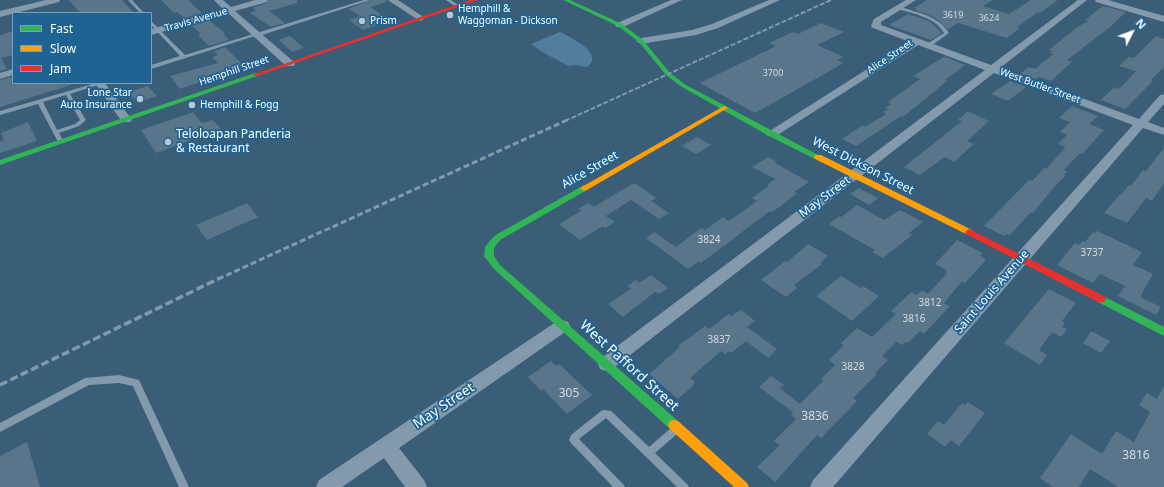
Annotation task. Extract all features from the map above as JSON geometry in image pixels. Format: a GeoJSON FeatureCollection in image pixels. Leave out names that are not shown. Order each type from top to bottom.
{"type":"FeatureCollection","features":[{"type":"Feature","properties":{"kind":"street"},"geometry":{"type":"LineString","coordinates":[[0,14],[46,4],[56,0]]}},
{"type":"Feature","properties":{"kind":"street"},"geometry":{"type":"LineString","coordinates":[[218,0],[290,64]]}},
{"type":"Feature","properties":{"kind":"street","name":"Travis Avenue"},"geometry":{"type":"LineString","coordinates":[[155,31],[264,0]]}},
{"type":"Feature","properties":{"kind":"street"},"geometry":{"type":"LineString","coordinates":[[392,0],[421,18]]}},
{"type":"Feature","properties":{"kind":"street","name":"Hemphill Street"},"geometry":{"type":"LineString","coordinates":[[0,163],[474,0]]}},
{"type":"Feature","properties":{"kind":"street","name":"West Dickson Street"},"geometry":{"type":"LineString","coordinates":[[566,0],[620,25],[641,41],[668,74],[684,86],[772,134],[1022,258],[1164,332]]}},
{"type":"Feature","properties":{"kind":"street"},"geometry":{"type":"LineString","coordinates":[[620,25],[678,0]]}},
{"type":"Feature","properties":{"kind":"street"},"geometry":{"type":"LineString","coordinates":[[641,41],[693,33],[715,26],[776,0]]}},
{"type":"Feature","properties":{"kind":"street","name":"Alice Street"},"geometry":{"type":"LineString","coordinates":[[912,0],[876,21],[876,26],[917,41]]}},
{"type":"Feature","properties":{"kind":"street","name":"May Street"},"geometry":{"type":"LineString","coordinates":[[606,364],[1083,0]]}},
{"type":"Feature","properties":{"kind":"street"},"geometry":{"type":"LineString","coordinates":[[1099,0],[1164,19]]}},
{"type":"Feature","properties":{"kind":"street","name":"Alice Street"},"geometry":{"type":"LineString","coordinates":[[772,134],[917,41]]}},
{"type":"Feature","properties":{"kind":"street","name":"West Butler Street"},"geometry":{"type":"LineString","coordinates":[[917,41],[1164,132]]}},
{"type":"Feature","properties":{"kind":"street"},"geometry":{"type":"LineString","coordinates":[[0,76],[12,72]]}},
{"type":"Feature","properties":{"kind":"street"},"geometry":{"type":"LineString","coordinates":[[101,84],[126,120]]}},
{"type":"Feature","properties":{"kind":"street","name":"Saint Louis Avenue"},"geometry":{"type":"LineString","coordinates":[[820,487],[1164,97]]}},
{"type":"Feature","properties":{"kind":"street","name":"Alice Street"},"geometry":{"type":"LineString","coordinates":[[497,267],[489,256],[490,247],[497,238],[724,108]]}},
{"type":"Feature","properties":{"kind":"street","name":"West Pafford Street"},"geometry":{"type":"LineString","coordinates":[[497,267],[742,487]]}},
{"type":"Feature","properties":{"kind":"street","name":"May Street"},"geometry":{"type":"LineString","coordinates":[[326,487],[562,326]]}},
{"type":"Feature","properties":{"kind":"street"},"geometry":{"type":"LineString","coordinates":[[386,446],[417,487]]}},
{"type":"Feature","properties":{"kind":"lane"},"geometry":{"type":"LineString","coordinates":[[130,0],[141,12]]}},
{"type":"Feature","properties":{"kind":"lane"},"geometry":{"type":"LineString","coordinates":[[152,67],[368,0]]}},
{"type":"Feature","properties":{"kind":"lane"},"geometry":{"type":"LineString","coordinates":[[448,0],[458,6]]}},
{"type":"Feature","properties":{"kind":"lane"},"geometry":{"type":"LineString","coordinates":[[899,8],[934,20],[945,27],[947,33],[929,45]]}},
{"type":"Feature","properties":{"kind":"lane"},"geometry":{"type":"LineString","coordinates":[[155,31],[184,57]]}},
{"type":"Feature","properties":{"kind":"lane"},"geometry":{"type":"LineString","coordinates":[[0,113],[97,84]]}},
{"type":"Feature","properties":{"kind":"lane"},"geometry":{"type":"LineString","coordinates":[[56,132],[77,125],[83,120],[67,93]]}},
{"type":"Feature","properties":{"kind":"lane"},"geometry":{"type":"LineString","coordinates":[[40,102],[61,142]]}},
{"type":"Feature","properties":{"kind":"lane"},"geometry":{"type":"LineString","coordinates":[[0,428],[88,381],[119,379],[136,383],[184,487]]}},
{"type":"Feature","properties":{"kind":"lane"},"geometry":{"type":"LineString","coordinates":[[620,487],[574,440],[574,438],[604,414],[608,414],[684,487]]}},
{"type":"Feature","properties":{"kind":"lane"},"geometry":{"type":"LineString","coordinates":[[649,453],[677,428]]}},
{"type":"Feature","properties":{"kind":"water"},"geometry":{"type":"Polygon","coordinates":[[[560,32],[584,46],[589,52],[592,57],[592,62],[587,67],[576,65],[569,66],[544,53],[531,44],[560,32]]]}},
{"type":"Feature","properties":{"kind":"building"},"geometry":{"type":"Polygon","coordinates":[[[69,0],[122,0],[133,12],[79,12],[69,0]]]}},
{"type":"Feature","properties":{"kind":"building"},"geometry":{"type":"Polygon","coordinates":[[[161,0],[188,0],[202,13],[184,18],[177,12],[174,13],[161,0]]]}},
{"type":"Feature","properties":{"kind":"building"},"geometry":{"type":"Polygon","coordinates":[[[269,0],[297,0],[297,3],[269,11],[285,23],[271,27],[250,13],[256,10],[253,8],[267,3],[269,0]]]}},
{"type":"Feature","properties":{"kind":"building"},"geometry":{"type":"Polygon","coordinates":[[[371,0],[386,0],[386,2],[370,7],[382,15],[371,19],[380,24],[363,30],[349,20],[360,16],[348,9],[371,0]]]}},
{"type":"Feature","properties":{"kind":"building"},"geometry":{"type":"Polygon","coordinates":[[[927,0],[993,0],[983,6],[1009,14],[1031,0],[1058,0],[1017,27],[1020,28],[1007,38],[958,23],[948,29],[934,17],[915,10],[917,9],[914,8],[927,0]]]}},
{"type":"Feature","properties":{"kind":"building"},"geometry":{"type":"Polygon","coordinates":[[[1103,6],[1126,12],[1110,27],[1067,60],[1072,62],[1051,81],[1039,77],[1036,79],[1020,74],[1029,67],[1035,69],[1053,54],[1050,53],[1052,51],[1049,50],[1076,28],[1088,21],[1085,20],[1103,6]]]}},
{"type":"Feature","properties":{"kind":"building"},"geometry":{"type":"Polygon","coordinates":[[[908,14],[929,21],[942,33],[931,40],[889,25],[908,14]]]}},
{"type":"Feature","properties":{"kind":"building"},"geometry":{"type":"Polygon","coordinates":[[[209,20],[225,33],[223,33],[229,40],[209,46],[198,35],[201,34],[191,25],[209,20]]]}},
{"type":"Feature","properties":{"kind":"building"},"geometry":{"type":"Polygon","coordinates":[[[821,23],[844,32],[817,45],[844,57],[837,60],[844,63],[755,113],[700,83],[776,46],[769,43],[793,32],[798,34],[821,23]]]}},
{"type":"Feature","properties":{"kind":"building"},"geometry":{"type":"Polygon","coordinates":[[[12,31],[12,55],[1,58],[7,69],[0,71],[0,35],[12,31]]]}},
{"type":"Feature","properties":{"kind":"building"},"geometry":{"type":"Polygon","coordinates":[[[290,36],[304,48],[292,52],[279,40],[290,36]]]}},
{"type":"Feature","properties":{"kind":"building"},"geometry":{"type":"Polygon","coordinates":[[[1156,36],[1164,39],[1164,67],[1151,80],[1153,81],[1125,109],[1101,100],[1114,87],[1119,89],[1136,71],[1119,66],[1129,57],[1134,58],[1156,36]]]}},
{"type":"Feature","properties":{"kind":"building"},"geometry":{"type":"Polygon","coordinates":[[[225,47],[245,67],[180,89],[170,76],[218,63],[212,57],[218,55],[214,51],[225,47]]]}},
{"type":"Feature","properties":{"kind":"building"},"geometry":{"type":"Polygon","coordinates":[[[946,57],[965,65],[945,80],[947,81],[903,117],[901,116],[856,146],[842,139],[863,125],[865,127],[886,114],[883,112],[888,109],[885,108],[891,104],[888,102],[920,79],[913,76],[946,57]]]}},
{"type":"Feature","properties":{"kind":"building"},"geometry":{"type":"Polygon","coordinates":[[[11,77],[12,84],[71,85],[0,107],[0,80],[11,77]]]}},
{"type":"Feature","properties":{"kind":"building"},"geometry":{"type":"Polygon","coordinates":[[[1010,81],[1026,87],[1008,101],[991,94],[1010,81]]]}},
{"type":"Feature","properties":{"kind":"building"},"geometry":{"type":"Polygon","coordinates":[[[148,86],[157,96],[137,103],[129,92],[148,86]]]}},
{"type":"Feature","properties":{"kind":"building"},"geometry":{"type":"Polygon","coordinates":[[[1072,106],[1098,116],[1089,124],[1104,130],[1082,154],[1080,153],[1064,170],[1067,172],[1064,175],[1066,175],[1033,213],[1031,212],[1010,235],[1006,234],[1004,236],[984,226],[1029,180],[1032,181],[1044,168],[1046,169],[1064,149],[1065,147],[1058,144],[1067,135],[1060,132],[1070,122],[1059,118],[1072,106]]]}},
{"type":"Feature","properties":{"kind":"building"},"geometry":{"type":"Polygon","coordinates":[[[968,111],[989,121],[967,141],[974,144],[954,162],[945,157],[920,175],[904,167],[962,121],[958,120],[968,111]]]}},
{"type":"Feature","properties":{"kind":"building","name":"Teloloapan Panderia & Restaurant"},"geometry":{"type":"Polygon","coordinates":[[[193,112],[202,123],[213,120],[221,129],[156,153],[141,130],[193,112]]]}},
{"type":"Feature","properties":{"kind":"building"},"geometry":{"type":"Polygon","coordinates":[[[28,122],[37,141],[0,153],[0,142],[4,140],[1,133],[28,122]]]}},
{"type":"Feature","properties":{"kind":"building"},"geometry":{"type":"Polygon","coordinates":[[[697,137],[711,145],[696,154],[682,146],[697,137]]]}},
{"type":"Feature","properties":{"kind":"building"},"geometry":{"type":"Polygon","coordinates":[[[1164,148],[1164,183],[1152,201],[1146,198],[1127,223],[1104,213],[1129,185],[1131,186],[1143,170],[1146,171],[1164,148]]]}},
{"type":"Feature","properties":{"kind":"building"},"geometry":{"type":"Polygon","coordinates":[[[768,157],[777,162],[775,163],[809,182],[794,192],[797,193],[781,206],[772,212],[770,211],[701,263],[698,262],[688,269],[646,238],[654,232],[676,247],[701,228],[705,230],[723,217],[729,221],[757,201],[752,198],[769,186],[767,185],[775,179],[752,167],[768,157]]]}},
{"type":"Feature","properties":{"kind":"building"},"geometry":{"type":"Polygon","coordinates":[[[632,184],[636,184],[656,198],[651,201],[669,213],[659,219],[631,200],[606,216],[615,222],[605,228],[603,226],[580,240],[559,224],[581,211],[578,209],[588,203],[594,207],[632,184]]]}},
{"type":"Feature","properties":{"kind":"building"},"geometry":{"type":"Polygon","coordinates":[[[859,188],[878,198],[869,205],[850,194],[859,188]]]}},
{"type":"Feature","properties":{"kind":"building"},"geometry":{"type":"Polygon","coordinates":[[[247,203],[258,217],[207,240],[196,225],[247,203]]]}},
{"type":"Feature","properties":{"kind":"building"},"geometry":{"type":"Polygon","coordinates":[[[857,205],[884,220],[900,210],[923,222],[909,233],[912,235],[883,258],[872,252],[875,250],[829,224],[857,205]]]}},
{"type":"Feature","properties":{"kind":"building"},"geometry":{"type":"Polygon","coordinates":[[[1097,231],[1142,252],[1133,265],[1153,274],[1140,297],[1161,307],[1156,315],[1118,296],[1125,286],[1100,274],[1093,283],[1057,265],[1075,243],[1079,245],[1083,241],[1085,242],[1093,232],[1095,233],[1097,231]]]}},
{"type":"Feature","properties":{"kind":"building"},"geometry":{"type":"Polygon","coordinates":[[[957,240],[983,253],[980,256],[986,260],[965,283],[962,281],[944,303],[950,306],[924,334],[920,331],[908,343],[906,342],[902,345],[896,342],[882,356],[888,360],[875,373],[877,374],[853,398],[857,401],[821,438],[817,435],[775,482],[757,467],[780,445],[774,441],[796,419],[791,415],[793,412],[759,387],[771,376],[784,385],[780,388],[800,404],[823,381],[821,379],[835,365],[829,360],[844,345],[841,343],[857,328],[872,337],[896,314],[891,311],[911,292],[917,295],[922,290],[928,294],[947,273],[945,272],[947,270],[935,264],[957,240]]]}},
{"type":"Feature","properties":{"kind":"building"},"geometry":{"type":"Polygon","coordinates":[[[808,244],[828,256],[820,263],[822,264],[794,285],[797,288],[786,297],[761,280],[785,261],[787,262],[808,244]]]}},
{"type":"Feature","properties":{"kind":"building"},"geometry":{"type":"Polygon","coordinates":[[[651,275],[668,288],[659,294],[655,292],[623,317],[608,304],[631,289],[627,286],[636,280],[639,283],[651,275]]]}},
{"type":"Feature","properties":{"kind":"building"},"geometry":{"type":"Polygon","coordinates":[[[841,276],[861,288],[863,286],[879,296],[852,321],[816,296],[841,276]]]}},
{"type":"Feature","properties":{"kind":"building"},"geometry":{"type":"Polygon","coordinates":[[[1049,289],[1076,303],[1062,321],[1065,323],[1062,327],[1067,329],[1061,337],[1052,332],[1039,350],[1047,355],[1040,365],[1004,343],[1049,289]]]}},
{"type":"Feature","properties":{"kind":"building"},"geometry":{"type":"Polygon","coordinates":[[[741,310],[755,321],[747,327],[777,349],[768,358],[746,341],[731,353],[729,351],[725,354],[721,351],[690,378],[695,382],[693,384],[694,385],[678,399],[649,374],[680,347],[678,346],[705,326],[709,329],[729,314],[731,316],[741,310]]]}},
{"type":"Feature","properties":{"kind":"building"},"geometry":{"type":"Polygon","coordinates":[[[1091,331],[1110,341],[1101,353],[1083,343],[1091,331]]]}},
{"type":"Feature","properties":{"kind":"building"},"geometry":{"type":"Polygon","coordinates":[[[551,361],[556,366],[559,364],[592,395],[567,414],[543,389],[541,391],[528,377],[551,361]]]}},
{"type":"Feature","properties":{"kind":"building"},"geometry":{"type":"Polygon","coordinates":[[[1164,386],[1164,487],[1118,487],[1090,469],[1079,487],[1053,487],[1040,478],[1071,434],[1102,454],[1116,431],[1134,442],[1150,412],[1139,405],[1147,393],[1157,399],[1164,386]]]}},
{"type":"Feature","properties":{"kind":"building"},"geometry":{"type":"Polygon","coordinates":[[[968,402],[985,413],[959,446],[951,440],[945,447],[927,434],[938,421],[944,425],[962,403],[965,405],[968,402]]]}},
{"type":"Feature","properties":{"kind":"building"},"geometry":{"type":"Polygon","coordinates":[[[27,442],[40,487],[0,487],[0,456],[27,442]]]}},
{"type":"Feature","properties":{"kind":"railway"},"geometry":{"type":"LineString","coordinates":[[565,121],[831,0]]}},
{"type":"Feature","properties":{"kind":"railway"},"geometry":{"type":"LineString","coordinates":[[218,279],[567,120]]}},
{"type":"Feature","properties":{"kind":"railway"},"geometry":{"type":"LineString","coordinates":[[0,385],[220,278]]}},
{"type":"Feature","properties":{"kind":"traffic: fast"},"geometry":{"type":"LineString","coordinates":[[566,0],[620,25],[641,41],[668,74],[684,86],[772,134],[818,157]]}},
{"type":"Feature","properties":{"kind":"traffic: fast"},"geometry":{"type":"LineString","coordinates":[[0,163],[255,75]]}},
{"type":"Feature","properties":{"kind":"traffic: fast"},"geometry":{"type":"LineString","coordinates":[[584,188],[497,238],[490,247],[489,256],[497,267],[674,425]]}},
{"type":"Feature","properties":{"kind":"traffic: fast"},"geometry":{"type":"LineString","coordinates":[[1101,299],[1164,332]]}},
{"type":"Feature","properties":{"kind":"traffic: slow"},"geometry":{"type":"LineString","coordinates":[[584,188],[724,108]]}},
{"type":"Feature","properties":{"kind":"traffic: slow"},"geometry":{"type":"LineString","coordinates":[[818,157],[969,232]]}},
{"type":"Feature","properties":{"kind":"traffic: slow"},"geometry":{"type":"LineString","coordinates":[[674,425],[743,487]]}},
{"type":"Feature","properties":{"kind":"traffic: jam"},"geometry":{"type":"LineString","coordinates":[[255,75],[475,0]]}},
{"type":"Feature","properties":{"kind":"traffic: jam"},"geometry":{"type":"LineString","coordinates":[[969,232],[1101,299]]}},
{"type":"Feature","properties":{"kind":"place","name":"Hemphill & Waggoman - Dickson"},"geometry":{"type":"Point","coordinates":[450,15]}},
{"type":"Feature","properties":{"kind":"place","name":"Prism"},"geometry":{"type":"Point","coordinates":[362,21]}},
{"type":"Feature","properties":{"kind":"place","name":"Lone Star Auto Insurance"},"geometry":{"type":"Point","coordinates":[140,99]}},
{"type":"Feature","properties":{"kind":"place","name":"Hemphill & Fogg"},"geometry":{"type":"Point","coordinates":[192,105]}},
{"type":"Feature","properties":{"kind":"place","name":"Teloloapan Panderia & Restaurant"},"geometry":{"type":"Point","coordinates":[168,142]}}]}
